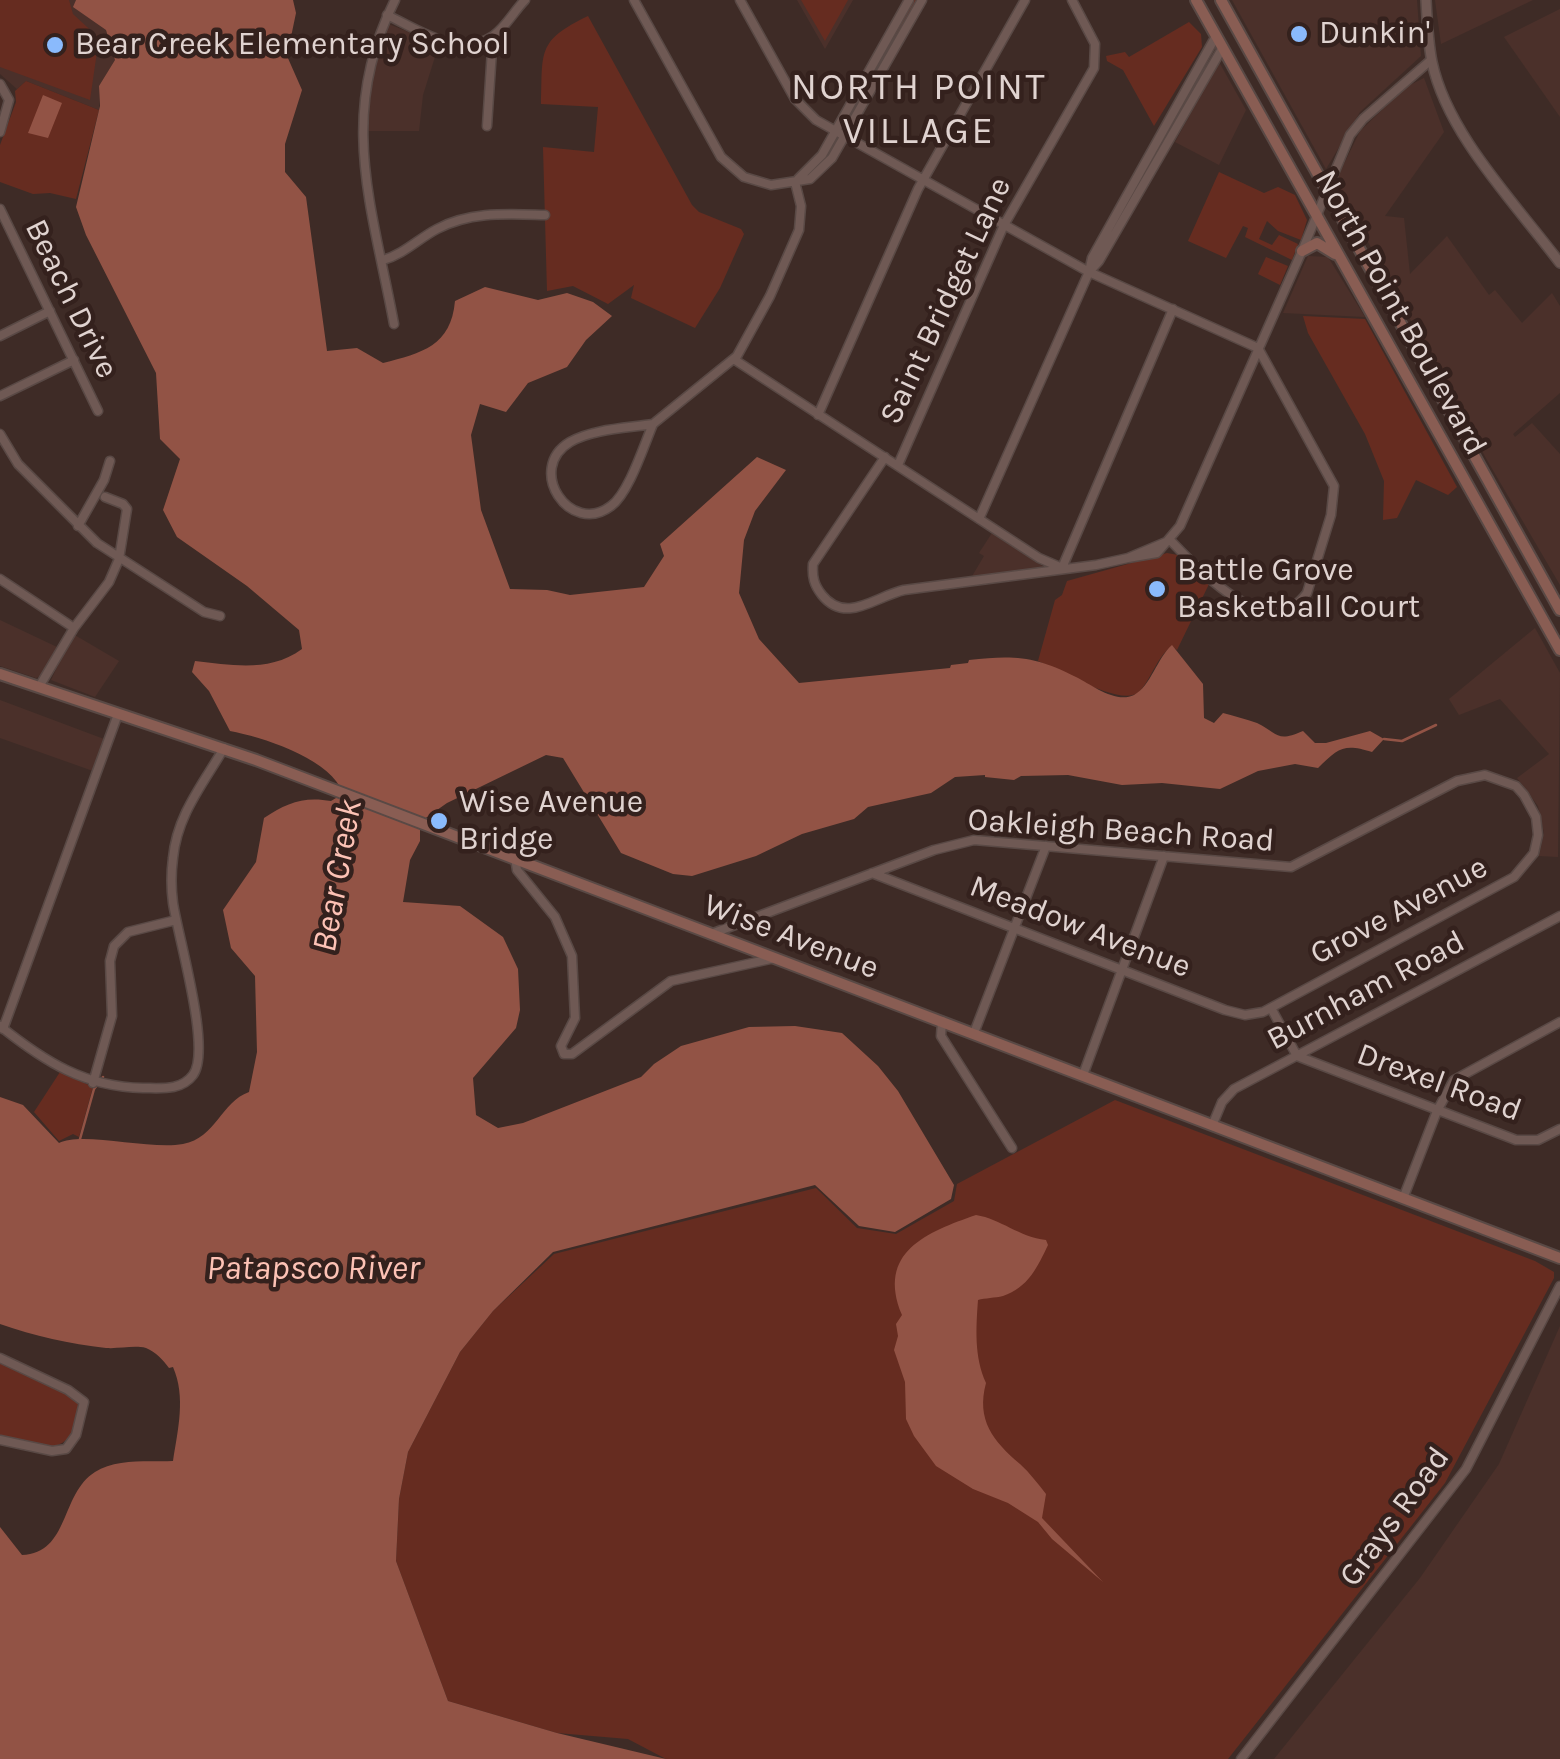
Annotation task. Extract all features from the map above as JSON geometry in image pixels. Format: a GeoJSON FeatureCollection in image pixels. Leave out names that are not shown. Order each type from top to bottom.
{"type":"FeatureCollection","features":[{"type":"Feature","properties":{"kind":"main road","name":"North Point Boulevard"},"geometry":{"type":"LineString","coordinates":[[1196,0],[1560,650]]}},
{"type":"Feature","properties":{"kind":"main road","name":"North Point Boulevard"},"geometry":{"type":"LineString","coordinates":[[1221,0],[1560,610]]}},
{"type":"Feature","properties":{"kind":"main road"},"geometry":{"type":"LineString","coordinates":[[1302,250],[1317,243],[1342,260]]}},
{"type":"Feature","properties":{"kind":"main road"},"geometry":{"type":"LineString","coordinates":[[1415,391],[1434,382]]}},
{"type":"Feature","properties":{"kind":"main road","name":"Wise Avenue"},"geometry":{"type":"LineString","coordinates":[[0,674],[308,779],[1560,1258]]}},
{"type":"Feature","properties":{"kind":"street"},"geometry":{"type":"LineString","coordinates":[[394,324],[362,147],[367,74],[395,0]]}},
{"type":"Feature","properties":{"kind":"street"},"geometry":{"type":"LineString","coordinates":[[387,15],[450,43],[470,45],[488,39],[503,27],[526,0]]}},
{"type":"Feature","properties":{"kind":"street"},"geometry":{"type":"LineString","coordinates":[[634,0],[726,163],[760,184],[795,182],[818,173],[844,136],[922,0]]}},
{"type":"Feature","properties":{"kind":"street"},"geometry":{"type":"LineString","coordinates":[[740,0],[807,114],[1089,272],[1258,348],[1334,486],[1331,514],[1307,594],[1284,611],[1259,612],[1227,590],[1170,540]]}},
{"type":"Feature","properties":{"kind":"street"},"geometry":{"type":"LineString","coordinates":[[795,182],[816,163],[910,0]]}},
{"type":"Feature","properties":{"kind":"street"},"geometry":{"type":"LineString","coordinates":[[818,415],[923,180],[1026,0]]}},
{"type":"Feature","properties":{"kind":"street","name":"Saint Bridget Lane"},"geometry":{"type":"LineString","coordinates":[[898,465],[1004,225],[1096,61],[1093,40],[1072,0]]}},
{"type":"Feature","properties":{"kind":"street"},"geometry":{"type":"LineString","coordinates":[[1426,0],[1431,60],[1447,105],[1560,263]]}},
{"type":"Feature","properties":{"kind":"street"},"geometry":{"type":"LineString","coordinates":[[979,518],[1092,258],[1216,36]]}},
{"type":"Feature","properties":{"kind":"street"},"geometry":{"type":"LineString","coordinates":[[487,126],[492,50],[488,39]]}},
{"type":"Feature","properties":{"kind":"street"},"geometry":{"type":"LineString","coordinates":[[1089,272],[1223,48]]}},
{"type":"Feature","properties":{"kind":"street"},"geometry":{"type":"LineString","coordinates":[[885,458],[814,560],[814,583],[830,604],[842,609],[856,609],[894,592],[1128,558],[1170,540],[1180,526],[1353,129],[1431,60]]}},
{"type":"Feature","properties":{"kind":"street"},"geometry":{"type":"LineString","coordinates":[[0,84],[6,88],[9,100],[0,132]]}},
{"type":"Feature","properties":{"kind":"street"},"geometry":{"type":"LineString","coordinates":[[653,424],[622,494],[612,506],[600,512],[580,512],[556,496],[550,480],[552,467],[567,444],[582,437],[653,424],[735,360],[770,296],[799,230],[801,206],[795,182]]}},
{"type":"Feature","properties":{"kind":"street","name":"Beach Drive"},"geometry":{"type":"LineString","coordinates":[[0,209],[98,411]]}},
{"type":"Feature","properties":{"kind":"street"},"geometry":{"type":"LineString","coordinates":[[382,260],[459,220],[489,214],[545,215]]}},
{"type":"Feature","properties":{"kind":"street"},"geometry":{"type":"LineString","coordinates":[[1062,568],[1173,309]]}},
{"type":"Feature","properties":{"kind":"street"},"geometry":{"type":"LineString","coordinates":[[0,336],[50,310]]}},
{"type":"Feature","properties":{"kind":"street"},"geometry":{"type":"LineString","coordinates":[[0,396],[74,360]]}},
{"type":"Feature","properties":{"kind":"street"},"geometry":{"type":"LineString","coordinates":[[735,360],[1039,558],[1062,568]]}},
{"type":"Feature","properties":{"kind":"street"},"geometry":{"type":"LineString","coordinates":[[0,434],[8,451],[78,526],[118,559],[204,612],[220,616]]}},
{"type":"Feature","properties":{"kind":"street"},"geometry":{"type":"LineString","coordinates":[[0,460],[8,451]]}},
{"type":"Feature","properties":{"kind":"street"},"geometry":{"type":"LineString","coordinates":[[78,526],[110,462]]}},
{"type":"Feature","properties":{"kind":"street"},"geometry":{"type":"LineString","coordinates":[[38,687],[74,628],[109,582],[118,559],[127,509],[105,497]]}},
{"type":"Feature","properties":{"kind":"street"},"geometry":{"type":"LineString","coordinates":[[0,578],[74,628]]}},
{"type":"Feature","properties":{"kind":"street"},"geometry":{"type":"LineString","coordinates":[[118,714],[2,1027],[72,1074],[93,1083],[128,1088],[175,1087],[186,1082],[197,1068],[194,1007],[176,920],[172,876],[179,828],[224,748]]}},
{"type":"Feature","properties":{"kind":"street","name":"Grove Avenue"},"geometry":{"type":"LineString","coordinates":[[1271,1008],[1502,884],[1526,864],[1536,846],[1538,830],[1524,795],[1510,783],[1491,776],[1462,779]]}},
{"type":"Feature","properties":{"kind":"street","name":"Oakleigh Beach Road"},"geometry":{"type":"LineString","coordinates":[[711,934],[964,841],[1296,866],[1462,779]]}},
{"type":"Feature","properties":{"kind":"street"},"geometry":{"type":"LineString","coordinates":[[974,1033],[1046,846]]}},
{"type":"Feature","properties":{"kind":"street"},"geometry":{"type":"LineString","coordinates":[[1083,1075],[1164,856]]}},
{"type":"Feature","properties":{"kind":"street"},"geometry":{"type":"LineString","coordinates":[[515,858],[517,870],[555,917],[572,956],[575,1018],[562,1046],[564,1054],[572,1054],[671,982],[776,958]]}},
{"type":"Feature","properties":{"kind":"street","name":"Meadow Avenue"},"geometry":{"type":"LineString","coordinates":[[872,872],[1238,1014],[1257,1014],[1271,1008]]}},
{"type":"Feature","properties":{"kind":"street","name":"Burnham Road"},"geometry":{"type":"LineString","coordinates":[[1212,1126],[1229,1093],[1560,916]]}},
{"type":"Feature","properties":{"kind":"street"},"geometry":{"type":"LineString","coordinates":[[93,1083],[111,1021],[110,961],[114,946],[128,932],[176,920]]}},
{"type":"Feature","properties":{"kind":"street"},"geometry":{"type":"LineString","coordinates":[[1271,1008],[1297,1056]]}},
{"type":"Feature","properties":{"kind":"street"},"geometry":{"type":"LineString","coordinates":[[942,1021],[942,1036],[1012,1148]]}},
{"type":"Feature","properties":{"kind":"street"},"geometry":{"type":"LineString","coordinates":[[1404,1196],[1448,1087],[1461,1074],[1560,1022]]}},
{"type":"Feature","properties":{"kind":"street","name":"Drexel Road"},"geometry":{"type":"LineString","coordinates":[[1297,1056],[1516,1140],[1538,1140],[1560,1129]]}},
{"type":"Feature","properties":{"kind":"street","name":"Grays Road"},"geometry":{"type":"LineString","coordinates":[[1241,1759],[1466,1469],[1560,1286]]}},
{"type":"Feature","properties":{"kind":"street"},"geometry":{"type":"LineString","coordinates":[[0,1358],[68,1390],[84,1402],[76,1435],[66,1448],[52,1452],[0,1440]]}},
{"type":"Feature","properties":{"kind":"shaded area","name":"Bear Creek Elementary School"},"geometry":{"type":"Polygon","coordinates":[[[0,0],[76,0],[74,7],[106,30],[115,60],[99,86],[99,110],[26,81],[17,89],[0,74],[0,0]]]}},
{"type":"Feature","properties":{"kind":"shaded area","name":"Bear Creek Elementary School"},"geometry":{"type":"Polygon","coordinates":[[[0,0],[69,0],[73,14],[99,38],[90,100],[0,67],[0,0]]]}},
{"type":"Feature","properties":{"kind":"shaded area"},"geometry":{"type":"Polygon","coordinates":[[[797,0],[853,0],[825,49],[797,0]]]}},
{"type":"Feature","properties":{"kind":"shaded area"},"geometry":{"type":"Polygon","coordinates":[[[801,0],[848,0],[825,41],[801,0]]]}},
{"type":"Feature","properties":{"kind":"shaded area"},"geometry":{"type":"Polygon","coordinates":[[[912,0],[917,0],[842,124],[912,0]]]}},
{"type":"Feature","properties":{"kind":"shaded area"},"geometry":{"type":"Polygon","coordinates":[[[1232,0],[1417,0],[1421,56],[1360,112],[1326,169],[1232,0]]]}},
{"type":"Feature","properties":{"kind":"shaded area"},"geometry":{"type":"Polygon","coordinates":[[[1435,0],[1533,0],[1441,44],[1435,0]]]}},
{"type":"Feature","properties":{"kind":"shaded area"},"geometry":{"type":"Polygon","coordinates":[[[1560,9],[1560,117],[1504,37],[1560,9]]]}},
{"type":"Feature","properties":{"kind":"shaded area"},"geometry":{"type":"Polygon","coordinates":[[[588,16],[692,205],[744,234],[720,288],[695,328],[631,298],[634,285],[608,304],[573,286],[547,291],[543,147],[594,152],[598,107],[541,104],[543,60],[559,33],[588,16]]]}},
{"type":"Feature","properties":{"kind":"shaded area"},"geometry":{"type":"Polygon","coordinates":[[[1189,22],[1201,34],[1202,47],[1154,126],[1123,70],[1107,61],[1106,56],[1125,52],[1129,57],[1189,22]]]}},
{"type":"Feature","properties":{"kind":"shaded area"},"geometry":{"type":"Polygon","coordinates":[[[386,23],[439,44],[423,95],[419,131],[366,131],[371,67],[386,23]]]}},
{"type":"Feature","properties":{"kind":"shaded area"},"geometry":{"type":"Polygon","coordinates":[[[1219,62],[1246,110],[1219,165],[1175,142],[1219,62]]]}},
{"type":"Feature","properties":{"kind":"shaded area"},"geometry":{"type":"Polygon","coordinates":[[[1424,78],[1444,132],[1385,216],[1404,218],[1410,274],[1447,236],[1489,295],[1495,290],[1522,323],[1552,293],[1560,306],[1560,393],[1513,434],[1515,437],[1532,423],[1560,454],[1560,585],[1338,187],[1339,174],[1360,131],[1406,87],[1424,78]]]}},
{"type":"Feature","properties":{"kind":"shaded area"},"geometry":{"type":"Polygon","coordinates":[[[26,81],[99,110],[76,199],[33,194],[0,182],[0,145],[16,102],[15,91],[26,81]]]}},
{"type":"Feature","properties":{"kind":"shaded area"},"geometry":{"type":"Polygon","coordinates":[[[1219,172],[1264,193],[1278,187],[1295,195],[1307,220],[1301,240],[1278,231],[1267,221],[1259,239],[1272,245],[1279,235],[1298,244],[1292,260],[1245,237],[1248,228],[1243,226],[1226,258],[1188,241],[1219,172]]]}},
{"type":"Feature","properties":{"kind":"shaded area"},"geometry":{"type":"Polygon","coordinates":[[[1308,256],[1328,257],[1365,317],[1283,313],[1308,256]]]}},
{"type":"Feature","properties":{"kind":"shaded area"},"geometry":{"type":"Polygon","coordinates":[[[1266,257],[1288,266],[1280,285],[1258,274],[1266,257]]]}},
{"type":"Feature","properties":{"kind":"shaded area"},"geometry":{"type":"Polygon","coordinates":[[[1303,316],[1365,319],[1457,487],[1448,495],[1416,480],[1397,518],[1383,520],[1384,481],[1365,434],[1308,333],[1303,316]]]}},
{"type":"Feature","properties":{"kind":"shaded area"},"geometry":{"type":"Polygon","coordinates":[[[992,533],[1044,568],[971,578],[984,556],[979,553],[992,533]]]}},
{"type":"Feature","properties":{"kind":"shaded area"},"geometry":{"type":"Polygon","coordinates":[[[1167,553],[1178,555],[1210,582],[1177,650],[1172,646],[1167,651],[1140,691],[1132,695],[1106,692],[1038,661],[1055,600],[1062,595],[1067,581],[1167,553]]]}},
{"type":"Feature","properties":{"kind":"shaded area"},"geometry":{"type":"Polygon","coordinates":[[[0,620],[57,647],[41,676],[36,678],[0,666],[0,620]]]}},
{"type":"Feature","properties":{"kind":"shaded area"},"geometry":{"type":"Polygon","coordinates":[[[1535,628],[1560,673],[1558,857],[1539,856],[1544,833],[1538,806],[1517,778],[1549,754],[1500,699],[1459,715],[1449,699],[1535,628]]]}},
{"type":"Feature","properties":{"kind":"shaded area"},"geometry":{"type":"Polygon","coordinates":[[[73,634],[119,661],[95,697],[51,680],[73,634]]]}},
{"type":"Feature","properties":{"kind":"shaded area"},"geometry":{"type":"Polygon","coordinates":[[[0,700],[104,739],[93,771],[0,738],[0,700]]]}},
{"type":"Feature","properties":{"kind":"shaded area"},"geometry":{"type":"Polygon","coordinates":[[[60,1072],[93,1087],[79,1137],[73,1134],[59,1141],[34,1112],[60,1072]]]}},
{"type":"Feature","properties":{"kind":"shaded area"},"geometry":{"type":"Polygon","coordinates":[[[1115,1100],[1535,1261],[1554,1272],[1445,1483],[1228,1759],[666,1759],[628,1739],[557,1733],[448,1701],[396,1561],[399,1499],[408,1452],[460,1352],[493,1311],[554,1254],[816,1188],[857,1228],[896,1234],[954,1201],[957,1184],[1115,1100]]]}},
{"type":"Feature","properties":{"kind":"shaded area"},"geometry":{"type":"Polygon","coordinates":[[[1560,1326],[1560,1759],[1274,1759],[1420,1578],[1499,1464],[1560,1326]]]}},
{"type":"Feature","properties":{"kind":"shaded area"},"geometry":{"type":"Polygon","coordinates":[[[0,1363],[76,1397],[77,1418],[64,1442],[46,1447],[0,1437],[0,1363]]]}},
{"type":"Feature","properties":{"kind":"water","name":"Patapsco River"},"geometry":{"type":"Polygon","coordinates":[[[76,0],[293,0],[296,13],[287,56],[302,90],[285,144],[285,172],[306,197],[327,351],[357,348],[383,363],[422,351],[448,328],[455,301],[485,287],[538,300],[567,293],[593,302],[612,316],[586,340],[567,367],[528,383],[506,412],[480,404],[471,435],[481,510],[510,589],[570,595],[644,587],[664,556],[660,544],[757,457],[786,470],[755,511],[744,540],[739,593],[759,639],[799,683],[950,668],[969,660],[1012,658],[1048,665],[1104,692],[1127,697],[1140,691],[1172,645],[1203,684],[1204,718],[1214,723],[1223,713],[1257,723],[1282,736],[1303,731],[1315,743],[1370,731],[1384,739],[1372,752],[1342,749],[1318,768],[1295,764],[1258,771],[1220,789],[1162,783],[1122,785],[1068,775],[1021,776],[1014,780],[985,775],[955,777],[931,793],[868,807],[854,819],[802,834],[756,856],[692,876],[673,874],[621,853],[563,758],[546,755],[447,803],[420,822],[420,841],[410,860],[403,902],[460,906],[503,937],[518,969],[520,1010],[516,1028],[473,1078],[476,1115],[498,1128],[523,1123],[641,1077],[681,1046],[749,1027],[795,1026],[842,1033],[878,1066],[898,1091],[954,1185],[951,1199],[895,1232],[859,1226],[815,1185],[553,1252],[493,1311],[460,1352],[408,1452],[399,1499],[396,1561],[448,1701],[666,1759],[0,1759],[0,1527],[22,1555],[37,1552],[57,1534],[76,1494],[95,1472],[122,1463],[173,1461],[180,1401],[173,1367],[169,1368],[146,1348],[79,1344],[0,1324],[0,1097],[23,1105],[59,1143],[83,1139],[183,1144],[211,1128],[239,1097],[249,1092],[257,1052],[255,976],[231,948],[223,910],[256,862],[264,818],[296,802],[331,801],[340,787],[321,766],[307,758],[275,743],[230,731],[209,691],[192,672],[195,661],[250,666],[277,662],[302,649],[299,630],[247,586],[177,537],[163,510],[180,459],[160,439],[156,373],[86,235],[76,207],[100,106],[99,86],[115,60],[106,30],[73,7],[76,0]]]}},
{"type":"Feature","properties":{"kind":"water"},"geometry":{"type":"Polygon","coordinates":[[[43,95],[62,103],[48,138],[28,133],[43,95]]]}},
{"type":"Feature","properties":{"kind":"water"},"geometry":{"type":"Polygon","coordinates":[[[976,1215],[1046,1240],[1048,1245],[1019,1288],[1003,1296],[978,1300],[978,1352],[986,1383],[983,1408],[995,1438],[1046,1494],[1042,1518],[1103,1582],[1038,1522],[936,1466],[906,1419],[905,1382],[894,1350],[896,1324],[902,1315],[896,1293],[901,1260],[924,1238],[976,1215]]]}},
{"type":"Feature","properties":{"kind":"waterway"},"geometry":{"type":"LineString","coordinates":[[1384,739],[1402,741],[1436,725]]}},
{"type":"Feature","properties":{"kind":"waterway"},"geometry":{"type":"LineString","coordinates":[[80,1139],[94,1089],[103,1077]]}},
{"type":"Feature","properties":{"kind":"place","name":"Dunkin'"},"geometry":{"type":"Point","coordinates":[1299,34]}},
{"type":"Feature","properties":{"kind":"place","name":"Bear Creek Elementary School"},"geometry":{"type":"Point","coordinates":[55,45]}},
{"type":"Feature","properties":{"kind":"place","name":"Battle Grove Basketball Court"},"geometry":{"type":"Point","coordinates":[1157,589]}},
{"type":"Feature","properties":{"kind":"place","name":"Wise Avenue Bridge"},"geometry":{"type":"Point","coordinates":[439,821]}},
{"type":"Feature","properties":{"kind":"district","name":"NORTH POINT VILLAGE"},"geometry":{"type":"Point","coordinates":[919,110]}},
{"type":"Feature","properties":{"kind":"water label","name":"Bear Creek"},"geometry":{"type":"Point","coordinates":[338,876]}}]}
